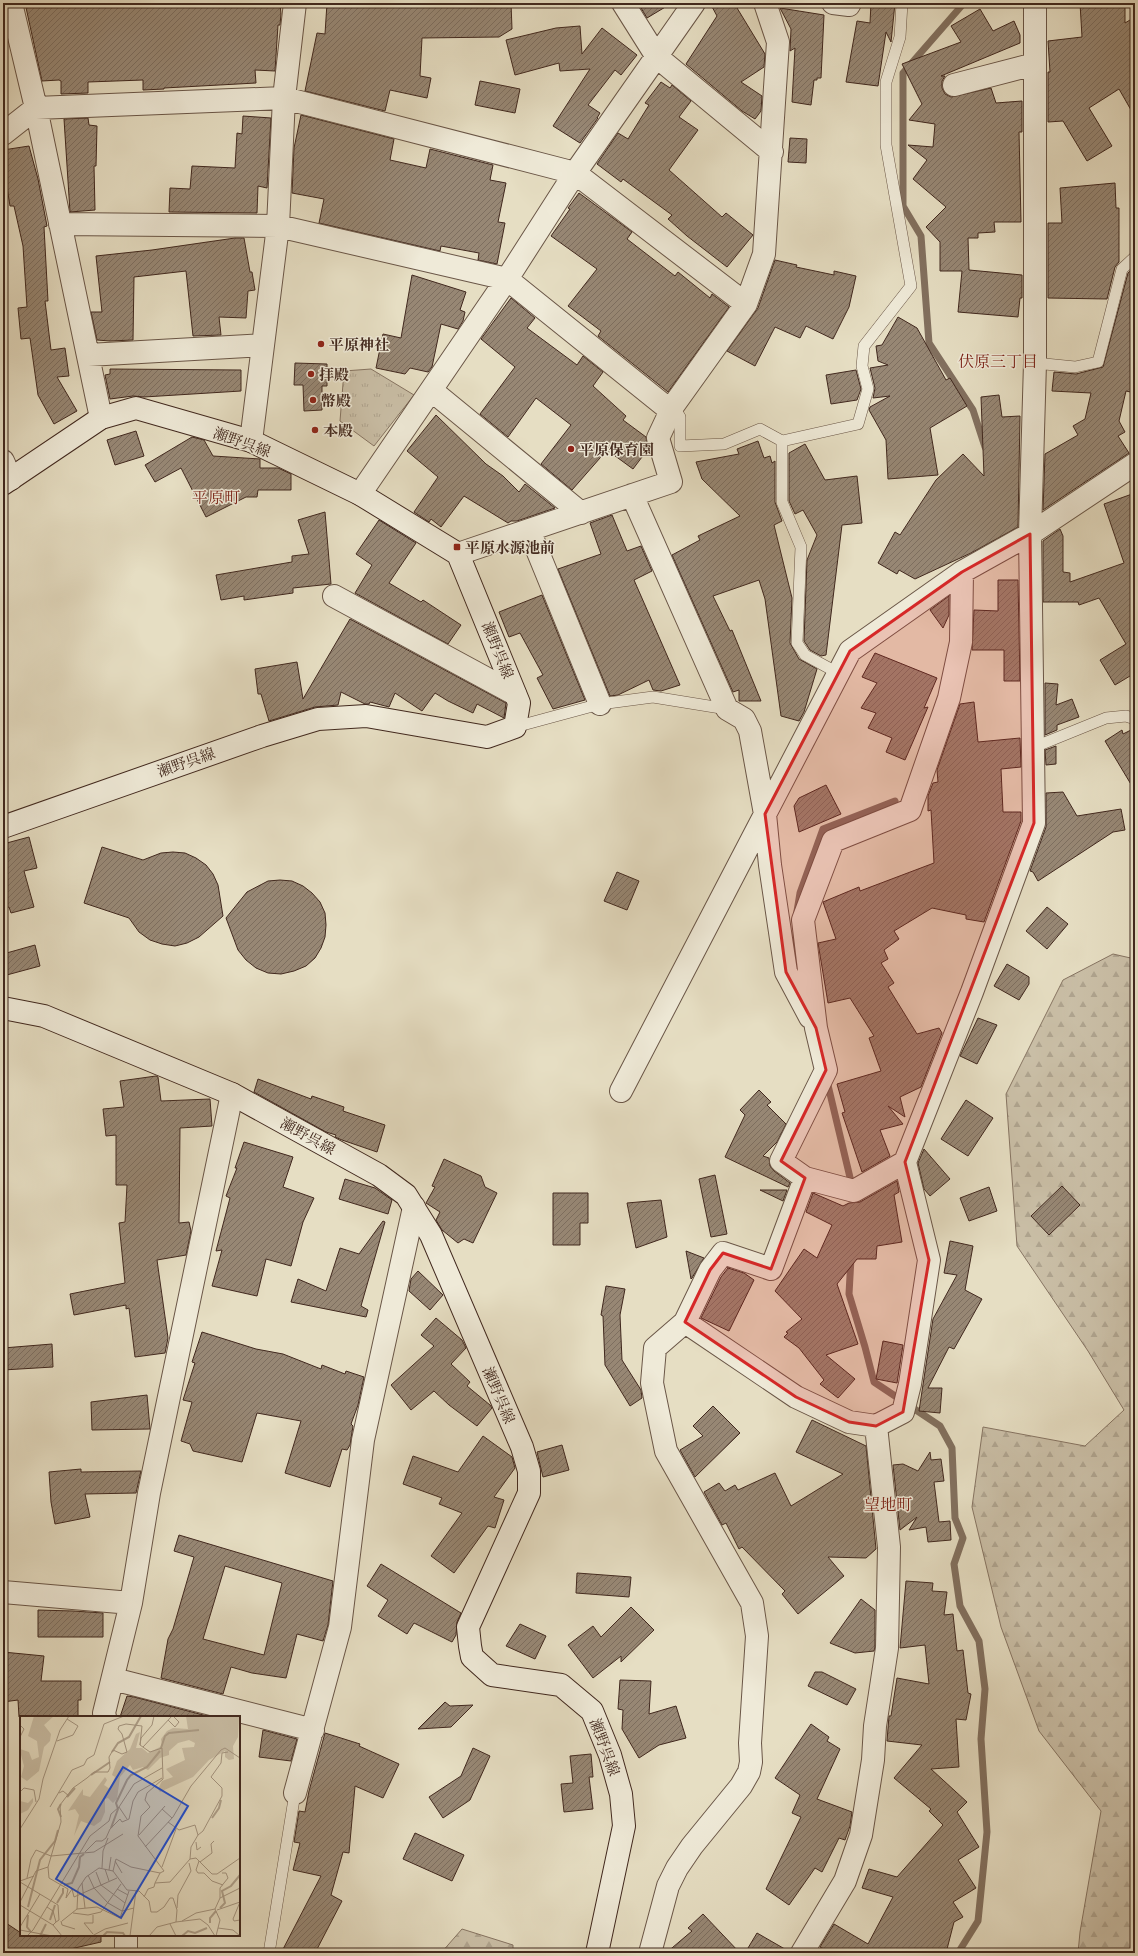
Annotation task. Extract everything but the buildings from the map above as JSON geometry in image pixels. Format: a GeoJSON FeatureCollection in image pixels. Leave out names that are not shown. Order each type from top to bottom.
{"type":"FeatureCollection","features":[{"type":"Feature","properties":{"kind":"street"},"geometry":{"type":"LineString","coordinates":[[11,3],[36,108],[101,418]]}},
{"type":"Feature","properties":{"kind":"street"},"geometry":{"type":"LineString","coordinates":[[251,441],[278,226],[284,98],[295,3]]}},
{"type":"Feature","properties":{"kind":"street"},"geometry":{"type":"LineString","coordinates":[[622,3],[657,57],[772,152]]}},
{"type":"Feature","properties":{"kind":"street"},"geometry":{"type":"LineString","coordinates":[[360,494],[507,279],[575,173],[694,3]]}},
{"type":"Feature","properties":{"kind":"street"},"geometry":{"type":"LineString","coordinates":[[458,554],[671,482],[658,438],[672,408],[746,304],[764,254],[772,152],[778,42],[765,3]]}},
{"type":"Feature","properties":{"kind":"street"},"geometry":{"type":"LineString","coordinates":[[833,3],[849,5],[850,3]]}},
{"type":"Feature","properties":{"kind":"street"},"geometry":{"type":"LineString","coordinates":[[685,1322],[796,1397],[849,1422],[876,1426],[903,1412],[910,1384],[929,1260],[905,1162],[972,992],[1034,823],[1030,534],[1035,362],[1035,3]]}},
{"type":"Feature","properties":{"kind":"street"},"geometry":{"type":"LineString","coordinates":[[954,85],[1034,64]]}},
{"type":"Feature","properties":{"kind":"street"},"geometry":{"type":"LineString","coordinates":[[3,134],[36,108],[284,98],[575,173],[746,304]]}},
{"type":"Feature","properties":{"kind":"street"},"geometry":{"type":"LineString","coordinates":[[60,224],[278,226],[507,279],[672,408]]}},
{"type":"Feature","properties":{"kind":"street"},"geometry":{"type":"LineString","coordinates":[[88,355],[263,345]]}},
{"type":"Feature","properties":{"kind":"street"},"geometry":{"type":"LineString","coordinates":[[431,390],[581,513]]}},
{"type":"Feature","properties":{"kind":"street","name":"瀬野呉線"},"geometry":{"type":"LineString","coordinates":[[3,827],[262,736],[318,719],[366,716],[488,737],[515,726],[519,703],[458,554],[360,494],[251,441],[136,408],[101,418],[6,475]]}},
{"type":"Feature","properties":{"kind":"street"},"geometry":{"type":"LineString","coordinates":[[621,1091],[850,651],[962,572],[1030,534],[1135,464]]}},
{"type":"Feature","properties":{"kind":"street"},"geometry":{"type":"LineString","coordinates":[[632,495],[727,709],[744,719],[750,732],[765,814],[770,865],[786,972],[816,1028]]}},
{"type":"Feature","properties":{"kind":"street"},"geometry":{"type":"LineString","coordinates":[[529,530],[600,704]]}},
{"type":"Feature","properties":{"kind":"street"},"geometry":{"type":"LineString","coordinates":[[905,1162],[854,1191],[805,1178],[781,1162],[826,1070],[816,1028],[803,920],[833,841],[910,810],[949,698],[961,642],[962,572]]}},
{"type":"Feature","properties":{"kind":"street"},"geometry":{"type":"LineString","coordinates":[[334,596],[515,694]]}},
{"type":"Feature","properties":{"kind":"street","name":"瀬野呉線"},"geometry":{"type":"LineString","coordinates":[[3,1008],[44,1016],[232,1094],[379,1175],[406,1195],[414,1207],[431,1235],[522,1448],[529,1471],[529,1493],[468,1627],[472,1657],[492,1675],[561,1685],[592,1711],[610,1755],[621,1794],[624,1826],[597,1953]]}},
{"type":"Feature","properties":{"kind":"street"},"geometry":{"type":"LineString","coordinates":[[105,1716],[104,1713],[132,1603],[149,1493],[232,1094]]}},
{"type":"Feature","properties":{"kind":"street"},"geometry":{"type":"LineString","coordinates":[[650,1953],[668,1886],[677,1868],[692,1846],[741,1786],[749,1772],[751,1762],[750,1743],[757,1636],[752,1602],[666,1451],[652,1383],[655,1348],[685,1322],[710,1270],[723,1253],[771,1268],[805,1178]]}},
{"type":"Feature","properties":{"kind":"street"},"geometry":{"type":"LineString","coordinates":[[295,1793],[340,1627],[364,1440],[414,1207]]}},
{"type":"Feature","properties":{"kind":"street"},"geometry":{"type":"LineString","coordinates":[[802,1953],[844,1881],[861,1835],[873,1760],[875,1726],[887,1648],[889,1547],[876,1426]]}},
{"type":"Feature","properties":{"kind":"street"},"geometry":{"type":"LineString","coordinates":[[3,1592],[132,1603]]}},
{"type":"Feature","properties":{"kind":"street"},"geometry":{"type":"LineString","coordinates":[[113,1679],[313,1730]]}},
{"type":"Feature","properties":{"kind":"street"},"geometry":{"type":"LineString","coordinates":[[126,1936],[126,1953]]}},
{"type":"Feature","properties":{"kind":"lane"},"geometry":{"type":"LineString","coordinates":[[672,408],[680,417],[680,446],[724,444],[760,430],[782,441],[858,424],[868,389],[862,366],[864,346],[911,286],[886,145],[886,82],[900,37],[902,3]]}},
{"type":"Feature","properties":{"kind":"lane"},"geometry":{"type":"LineString","coordinates":[[1035,362],[1075,367],[1098,362],[1122,269],[1135,258]]}},
{"type":"Feature","properties":{"kind":"lane"},"geometry":{"type":"LineString","coordinates":[[782,441],[782,502],[801,546],[797,643],[805,655],[838,673]]}},
{"type":"Feature","properties":{"kind":"lane"},"geometry":{"type":"LineString","coordinates":[[515,726],[600,704],[653,698],[727,709]]}},
{"type":"Feature","properties":{"kind":"lane"},"geometry":{"type":"LineString","coordinates":[[1032,748],[1106,718],[1126,716],[1135,719]]}},
{"type":"Feature","properties":{"kind":"lane"},"geometry":{"type":"LineString","coordinates":[[270,1953],[295,1793]]}},
{"type":"Feature","properties":{"kind":"highlighted area"},"geometry":{"type":"Polygon","coordinates":[[[1030,534],[1034,823],[905,1162],[929,1260],[903,1412],[876,1426],[849,1422],[796,1397],[685,1322],[710,1270],[723,1253],[771,1269],[805,1178],[781,1161],[826,1070],[816,1028],[786,972],[765,814],[850,651],[962,572],[1030,534]]]}},
{"type":"Feature","properties":{"kind":"green space"},"geometry":{"type":"Polygon","coordinates":[[[371,369],[414,395],[374,446],[340,421],[344,371],[371,369]]]}},
{"type":"Feature","properties":{"kind":"green space"},"geometry":{"type":"Polygon","coordinates":[[[1113,954],[1135,959],[1135,1569],[1132,1569],[1135,1593],[1135,1953],[1078,1953],[1080,1932],[1101,1811],[1039,1731],[1001,1627],[972,1507],[983,1427],[1085,1446],[1124,1410],[1088,1351],[1017,1246],[1006,1094],[1063,980],[1113,954]]]}},
{"type":"Feature","properties":{"kind":"green space"},"geometry":{"type":"Polygon","coordinates":[[[462,1929],[513,1945],[513,1953],[441,1953],[462,1929]]]}},
{"type":"Feature","properties":{"kind":"waterway"},"geometry":{"type":"LineString","coordinates":[[964,3],[903,73],[903,206],[921,236],[929,343],[973,410],[985,447]]}},
{"type":"Feature","properties":{"kind":"waterway"},"geometry":{"type":"LineString","coordinates":[[797,911],[800,893],[823,829],[895,801]]}},
{"type":"Feature","properties":{"kind":"waterway"},"geometry":{"type":"LineString","coordinates":[[827,1081],[858,1211]]}},
{"type":"Feature","properties":{"kind":"waterway"},"geometry":{"type":"LineString","coordinates":[[851,1258],[849,1294],[874,1382],[940,1426],[952,1448],[955,1518],[963,1538],[954,1564],[960,1606],[979,1641],[985,1689],[981,1739],[987,1832],[978,1921],[958,1953]]}},
{"type":"Feature","properties":{"kind":"place","name":"平原神社"},"geometry":{"type":"Point","coordinates":[321,344]}},
{"type":"Feature","properties":{"kind":"place","name":"拝殿"},"geometry":{"type":"Point","coordinates":[311,374]}},
{"type":"Feature","properties":{"kind":"place","name":"幣殿"},"geometry":{"type":"Point","coordinates":[313,400]}},
{"type":"Feature","properties":{"kind":"place","name":"本殿"},"geometry":{"type":"Point","coordinates":[315,430]}},
{"type":"Feature","properties":{"kind":"place","name":"平原保育園"},"geometry":{"type":"Point","coordinates":[571,449]}},
{"type":"Feature","properties":{"kind":"place","name":"平原水源池前"},"geometry":{"type":"Point","coordinates":[457,547]}},
{"type":"Feature","properties":{"kind":"district","name":"伏原三丁目"},"geometry":{"type":"Point","coordinates":[998,361]}},
{"type":"Feature","properties":{"kind":"district","name":"平原町"},"geometry":{"type":"Point","coordinates":[216,497]}},
{"type":"Feature","properties":{"kind":"district","name":"望地町"},"geometry":{"type":"Point","coordinates":[888,1504]}}]}
